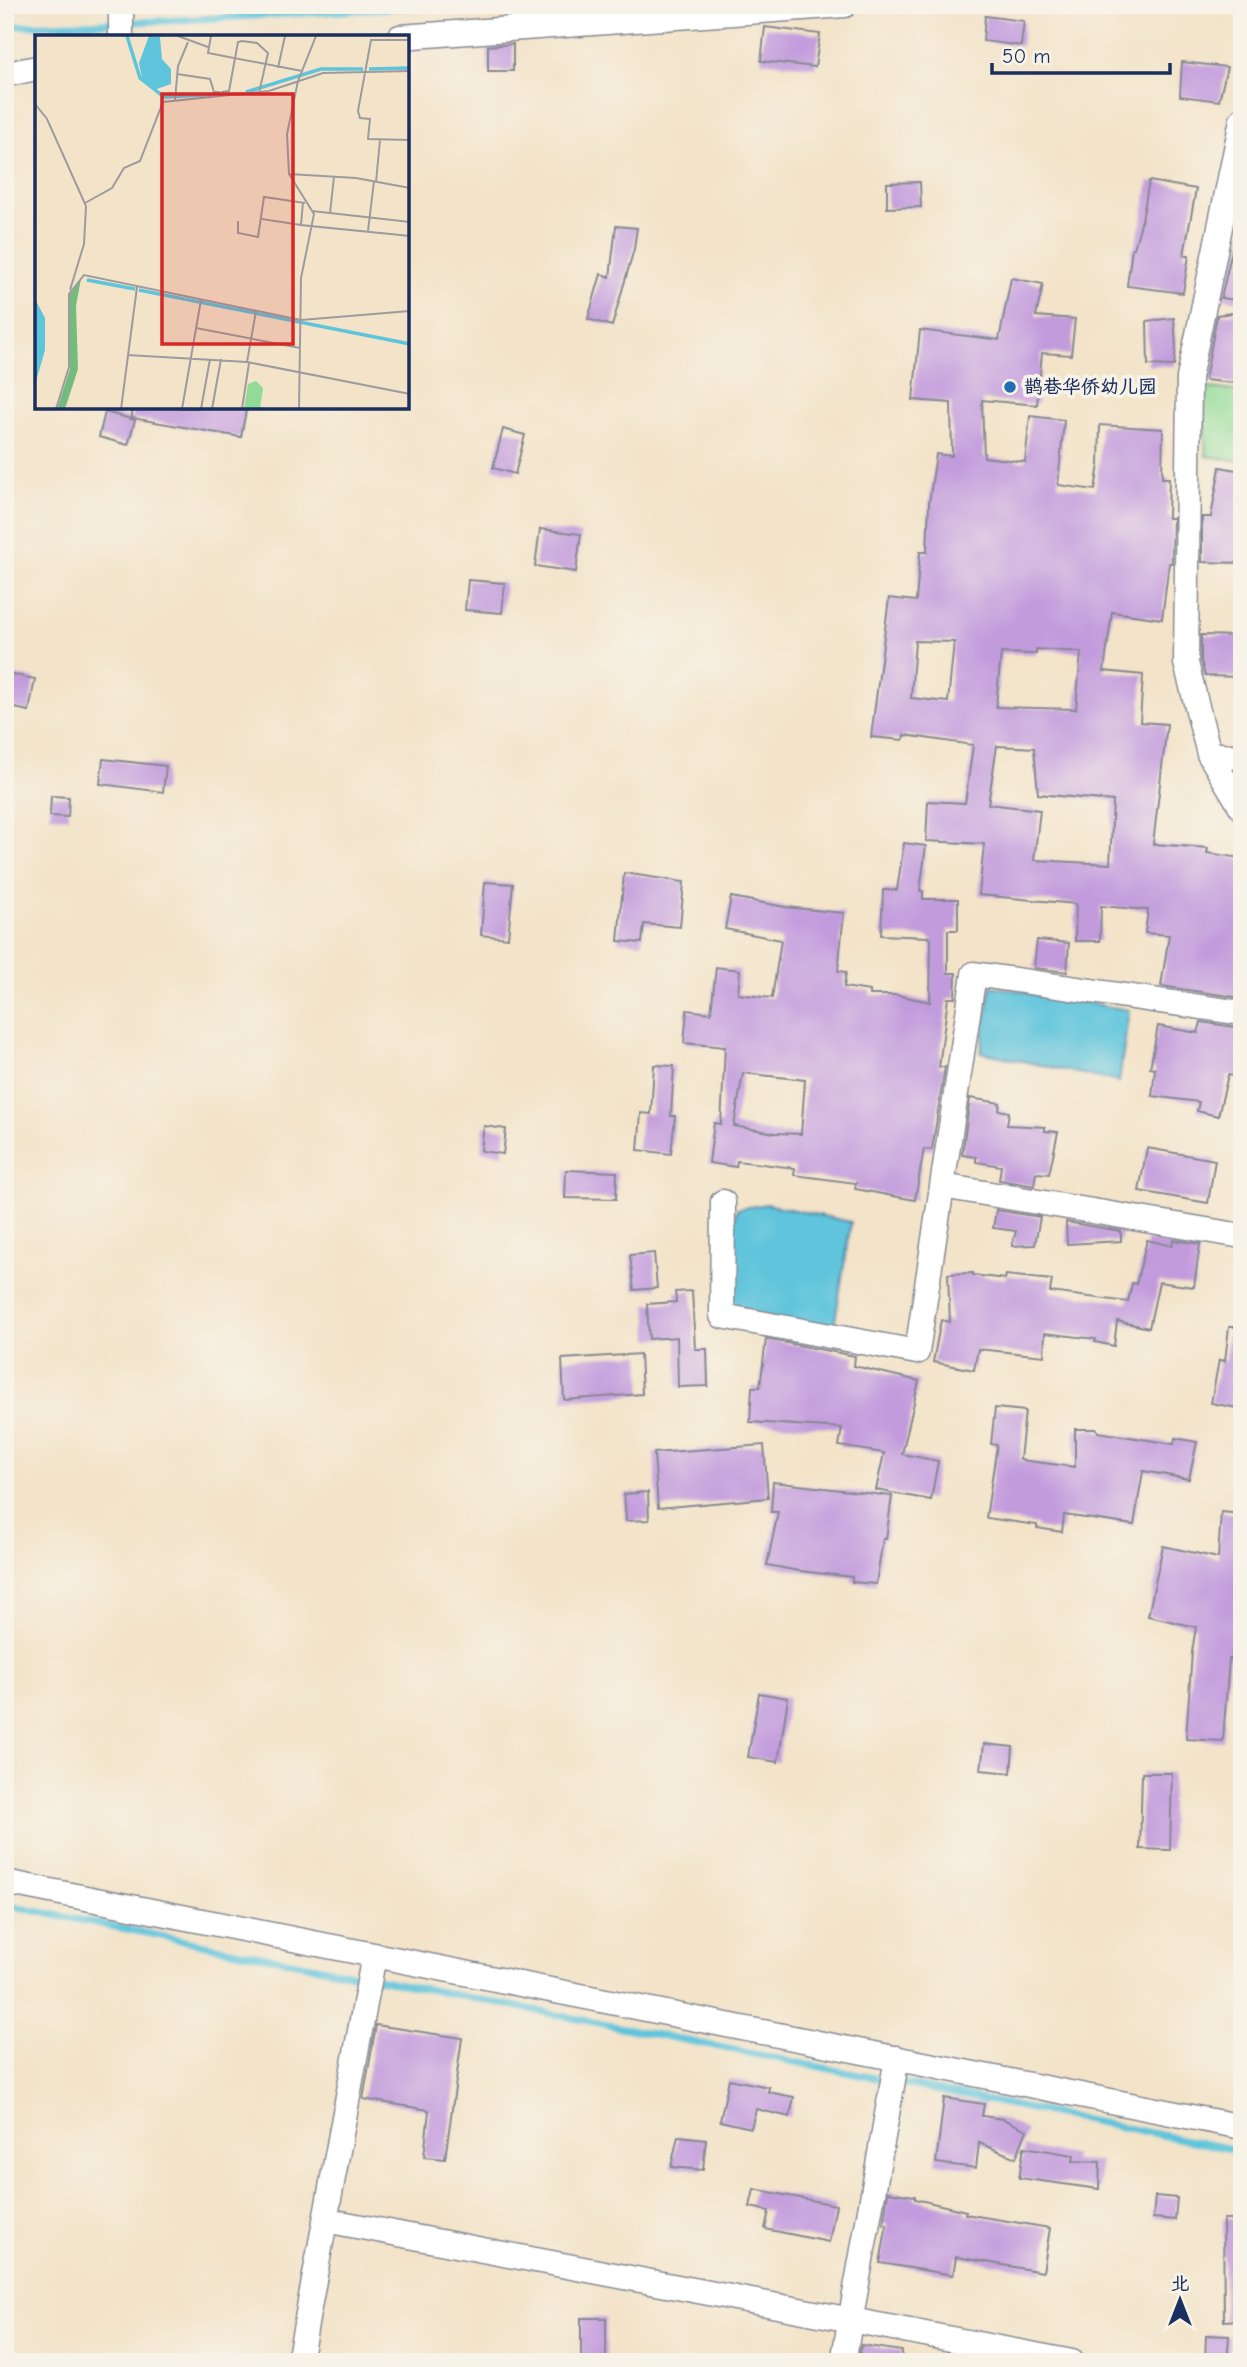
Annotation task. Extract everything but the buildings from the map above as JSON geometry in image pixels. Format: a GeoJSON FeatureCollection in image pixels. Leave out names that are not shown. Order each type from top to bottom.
{"type":"FeatureCollection","features":[{"type":"Feature","properties":{"kind":"street"},"geometry":{"type":"LineString","coordinates":[[410,36],[561,13],[845,5]]}},
{"type":"Feature","properties":{"kind":"street"},"geometry":{"type":"LineString","coordinates":[[5,77],[7,74],[35,68]]}},
{"type":"Feature","properties":{"kind":"street"},"geometry":{"type":"LineString","coordinates":[[1242,120],[1189,378],[1186,663],[1209,754],[1242,808]]}},
{"type":"Feature","properties":{"kind":"street"},"geometry":{"type":"LineString","coordinates":[[1209,754],[1242,757]]}},
{"type":"Feature","properties":{"kind":"street"},"geometry":{"type":"LineString","coordinates":[[723,1202],[722,1316],[917,1352],[974,974],[1242,1013]]}},
{"type":"Feature","properties":{"kind":"street"},"geometry":{"type":"LineString","coordinates":[[942,1186],[1242,1236]]}},
{"type":"Feature","properties":{"kind":"street"},"geometry":{"type":"LineString","coordinates":[[5,1882],[371,1970],[894,2074],[1242,2127]]}},
{"type":"Feature","properties":{"kind":"street"},"geometry":{"type":"LineString","coordinates":[[299,2362],[371,1970]]}},
{"type":"Feature","properties":{"kind":"street"},"geometry":{"type":"LineString","coordinates":[[843,2362],[894,2074]]}},
{"type":"Feature","properties":{"kind":"street"},"geometry":{"type":"LineString","coordinates":[[325,2220],[1072,2362]]}},
{"type":"Feature","properties":{"kind":"green space"},"geometry":{"type":"Polygon","coordinates":[[[1202,387],[1242,392],[1242,461],[1206,456],[1202,387]]]}},
{"type":"Feature","properties":{"kind":"water"},"geometry":{"type":"Polygon","coordinates":[[[991,986],[1129,1010],[1119,1082],[981,1052],[991,986]]]}},
{"type":"Feature","properties":{"kind":"water"},"geometry":{"type":"Polygon","coordinates":[[[766,1204],[851,1222],[833,1333],[743,1313],[730,1305],[729,1251],[737,1209],[766,1204]]]}},
{"type":"Feature","properties":{"kind":"waterway"},"geometry":{"type":"LineString","coordinates":[[5,18],[18,26],[448,5]]}},
{"type":"Feature","properties":{"kind":"waterway"},"geometry":{"type":"LineString","coordinates":[[5,1905],[1242,2151]]}},
{"type":"Feature","properties":{"kind":"place","name":"鹊巷华侨幼儿园"},"geometry":{"type":"Point","coordinates":[1010,387]}}]}
